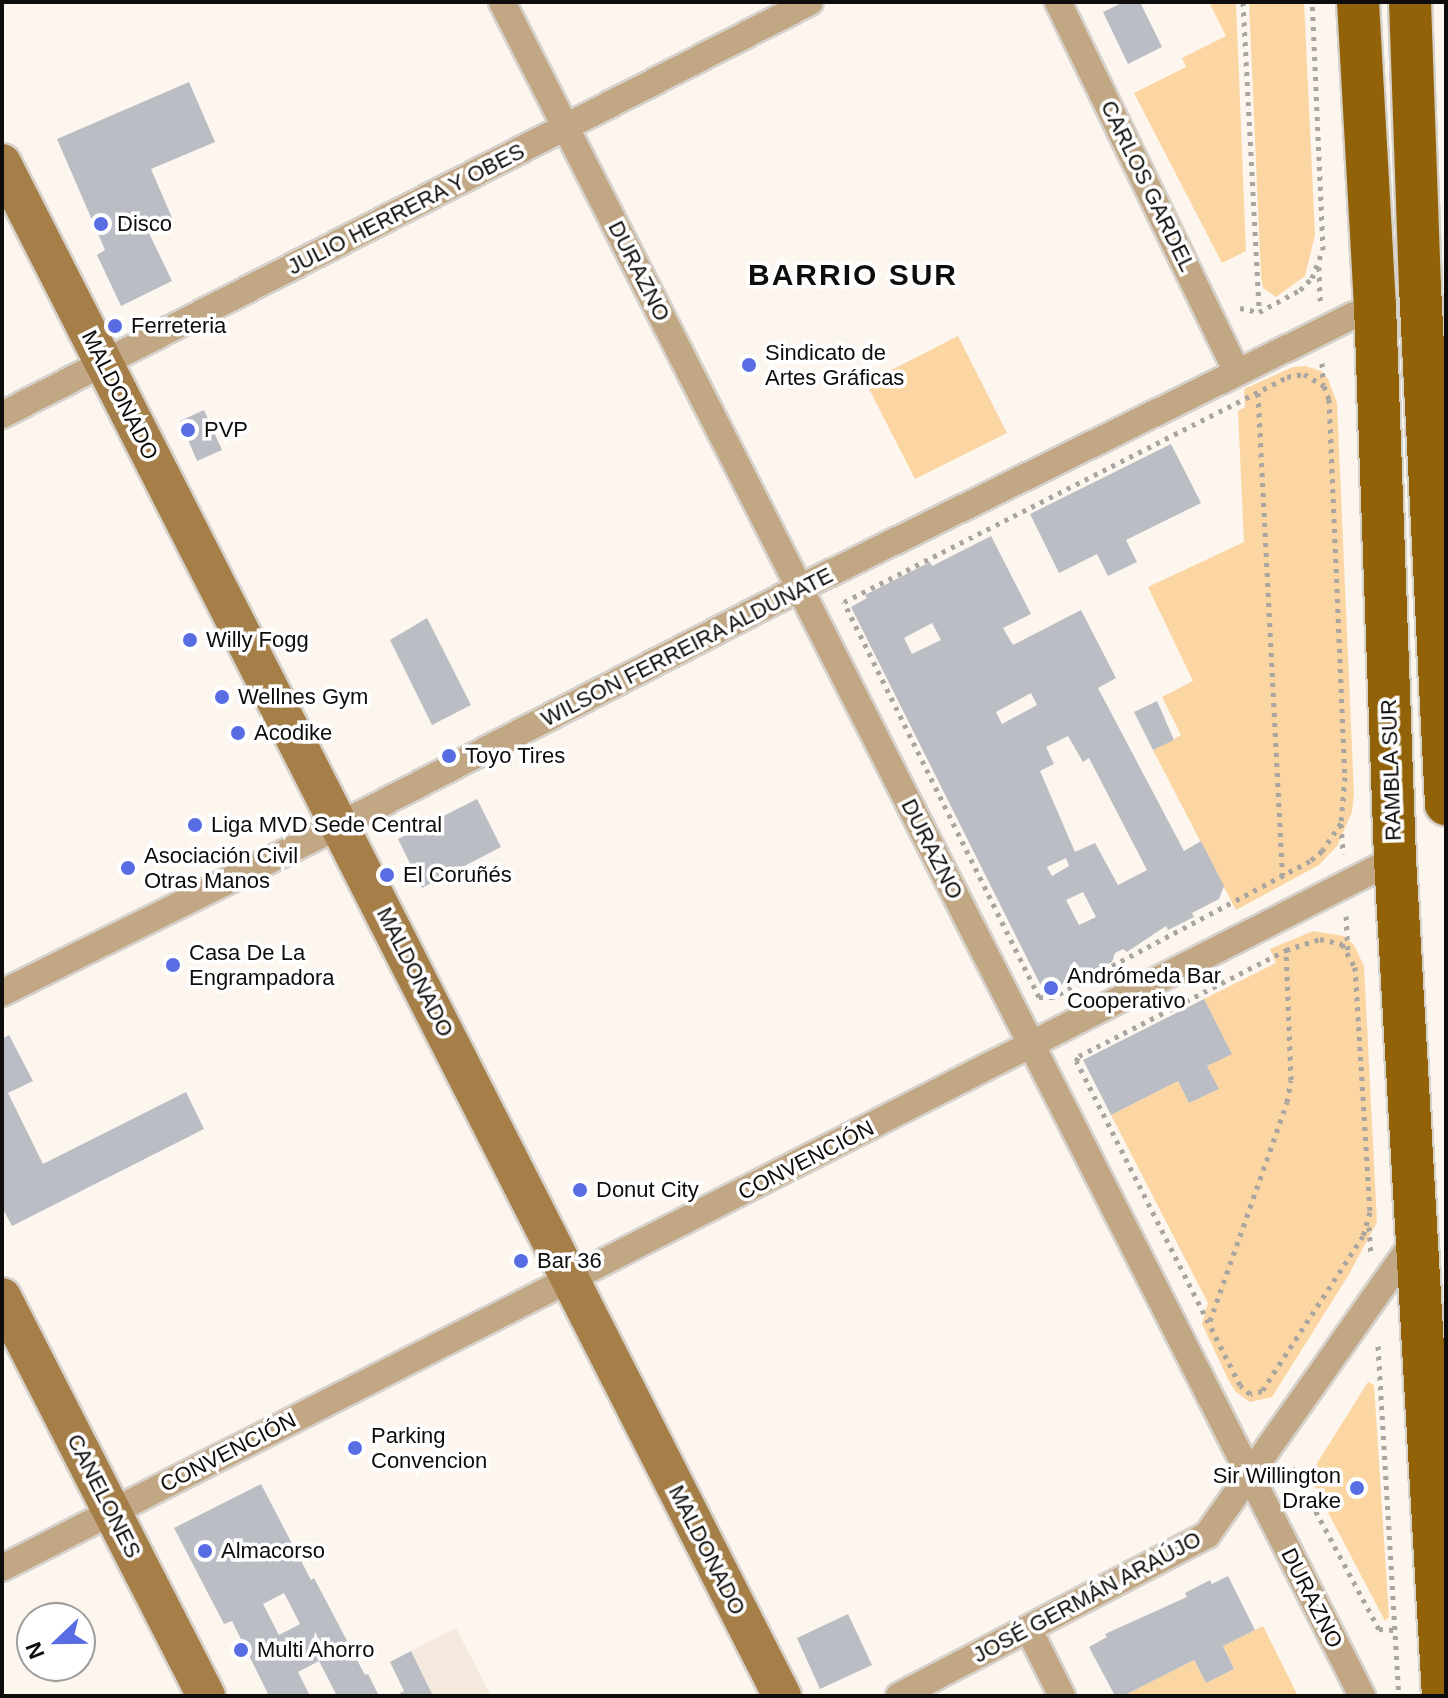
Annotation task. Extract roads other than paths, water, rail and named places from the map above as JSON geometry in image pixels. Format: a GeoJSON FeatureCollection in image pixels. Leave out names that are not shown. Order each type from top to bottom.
{"type":"FeatureCollection","features":[{"type":"Feature","properties":{"kind":"main road","name":"RAMBLA SUR"},"geometry":{"type":"LineString","coordinates":[[1358,2],[1375,305],[1395,859],[1443,1696]]}},
{"type":"Feature","properties":{"kind":"main road"},"geometry":{"type":"LineString","coordinates":[[1410,2],[1420,286],[1446,804]]}},
{"type":"Feature","properties":{"kind":"street","name":"DURAZNO"},"geometry":{"type":"LineString","coordinates":[[502,2],[1362,1696]]}},
{"type":"Feature","properties":{"kind":"street","name":"JULIO HERRERA Y OBES"},"geometry":{"type":"LineString","coordinates":[[2,415],[810,2]]}},
{"type":"Feature","properties":{"kind":"street","name":"CARLOS GARDEL"},"geometry":{"type":"LineString","coordinates":[[1058,2],[1236,371]]}},
{"type":"Feature","properties":{"kind":"street","name":"MALDONADO"},"geometry":{"type":"LineString","coordinates":[[2,163],[782,1696]]}},
{"type":"Feature","properties":{"kind":"street","name":"WILSON FERREIRA ALDUNATE"},"geometry":{"type":"LineString","coordinates":[[2,993],[340,825],[798,589],[1375,305]]}},
{"type":"Feature","properties":{"kind":"street","name":"CONVENCIÓN"},"geometry":{"type":"LineString","coordinates":[[2,1568],[1395,859]]}},
{"type":"Feature","properties":{"kind":"street","name":"JOSÉ GERMÁN ARAÚJO"},"geometry":{"type":"LineString","coordinates":[[899,1696],[1207,1535],[1418,1236]]}},
{"type":"Feature","properties":{"kind":"street","name":"CANELONES"},"geometry":{"type":"LineString","coordinates":[[2,1297],[206,1696]]}},
{"type":"Feature","properties":{"kind":"street"},"geometry":{"type":"LineString","coordinates":[[1029,1630],[1062,1696]]}},
{"type":"Feature","properties":{"kind":"place","name":"Disco"},"geometry":{"type":"Point","coordinates":[101,224]}},
{"type":"Feature","properties":{"kind":"place","name":"Ferreteria"},"geometry":{"type":"Point","coordinates":[115,326]}},
{"type":"Feature","properties":{"kind":"place","name":"Sindicato de Artes Gráficas"},"geometry":{"type":"Point","coordinates":[749,365]}},
{"type":"Feature","properties":{"kind":"place","name":"PVP"},"geometry":{"type":"Point","coordinates":[188,430]}},
{"type":"Feature","properties":{"kind":"place","name":"Willy Fogg"},"geometry":{"type":"Point","coordinates":[190,640]}},
{"type":"Feature","properties":{"kind":"place","name":"Wellnes Gym"},"geometry":{"type":"Point","coordinates":[222,697]}},
{"type":"Feature","properties":{"kind":"place","name":"Acodike"},"geometry":{"type":"Point","coordinates":[238,733]}},
{"type":"Feature","properties":{"kind":"place","name":"Toyo Tires"},"geometry":{"type":"Point","coordinates":[449,756]}},
{"type":"Feature","properties":{"kind":"place","name":"Liga MVD Sede Central"},"geometry":{"type":"Point","coordinates":[195,825]}},
{"type":"Feature","properties":{"kind":"place","name":"Asociación Civil Otras Manos"},"geometry":{"type":"Point","coordinates":[128,868]}},
{"type":"Feature","properties":{"kind":"place","name":"El Coruñés"},"geometry":{"type":"Point","coordinates":[387,875]}},
{"type":"Feature","properties":{"kind":"place","name":"Casa De La Engrampadora"},"geometry":{"type":"Point","coordinates":[173,965]}},
{"type":"Feature","properties":{"kind":"place","name":"Andrómeda Bar Cooperativo"},"geometry":{"type":"Point","coordinates":[1051,988]}},
{"type":"Feature","properties":{"kind":"place","name":"Donut City"},"geometry":{"type":"Point","coordinates":[580,1190]}},
{"type":"Feature","properties":{"kind":"place","name":"Bar 36"},"geometry":{"type":"Point","coordinates":[521,1261]}},
{"type":"Feature","properties":{"kind":"place","name":"Parking Convencion"},"geometry":{"type":"Point","coordinates":[355,1448]}},
{"type":"Feature","properties":{"kind":"place","name":"Sir Willington Drake"},"geometry":{"type":"Point","coordinates":[1357,1488]}},
{"type":"Feature","properties":{"kind":"place","name":"Almacorso"},"geometry":{"type":"Point","coordinates":[205,1551]}},
{"type":"Feature","properties":{"kind":"place","name":"Multi Ahorro"},"geometry":{"type":"Point","coordinates":[241,1650]}},
{"type":"Feature","properties":{"kind":"district","name":"BARRIO SUR"},"geometry":{"type":"Point","coordinates":[853,275]}}]}
